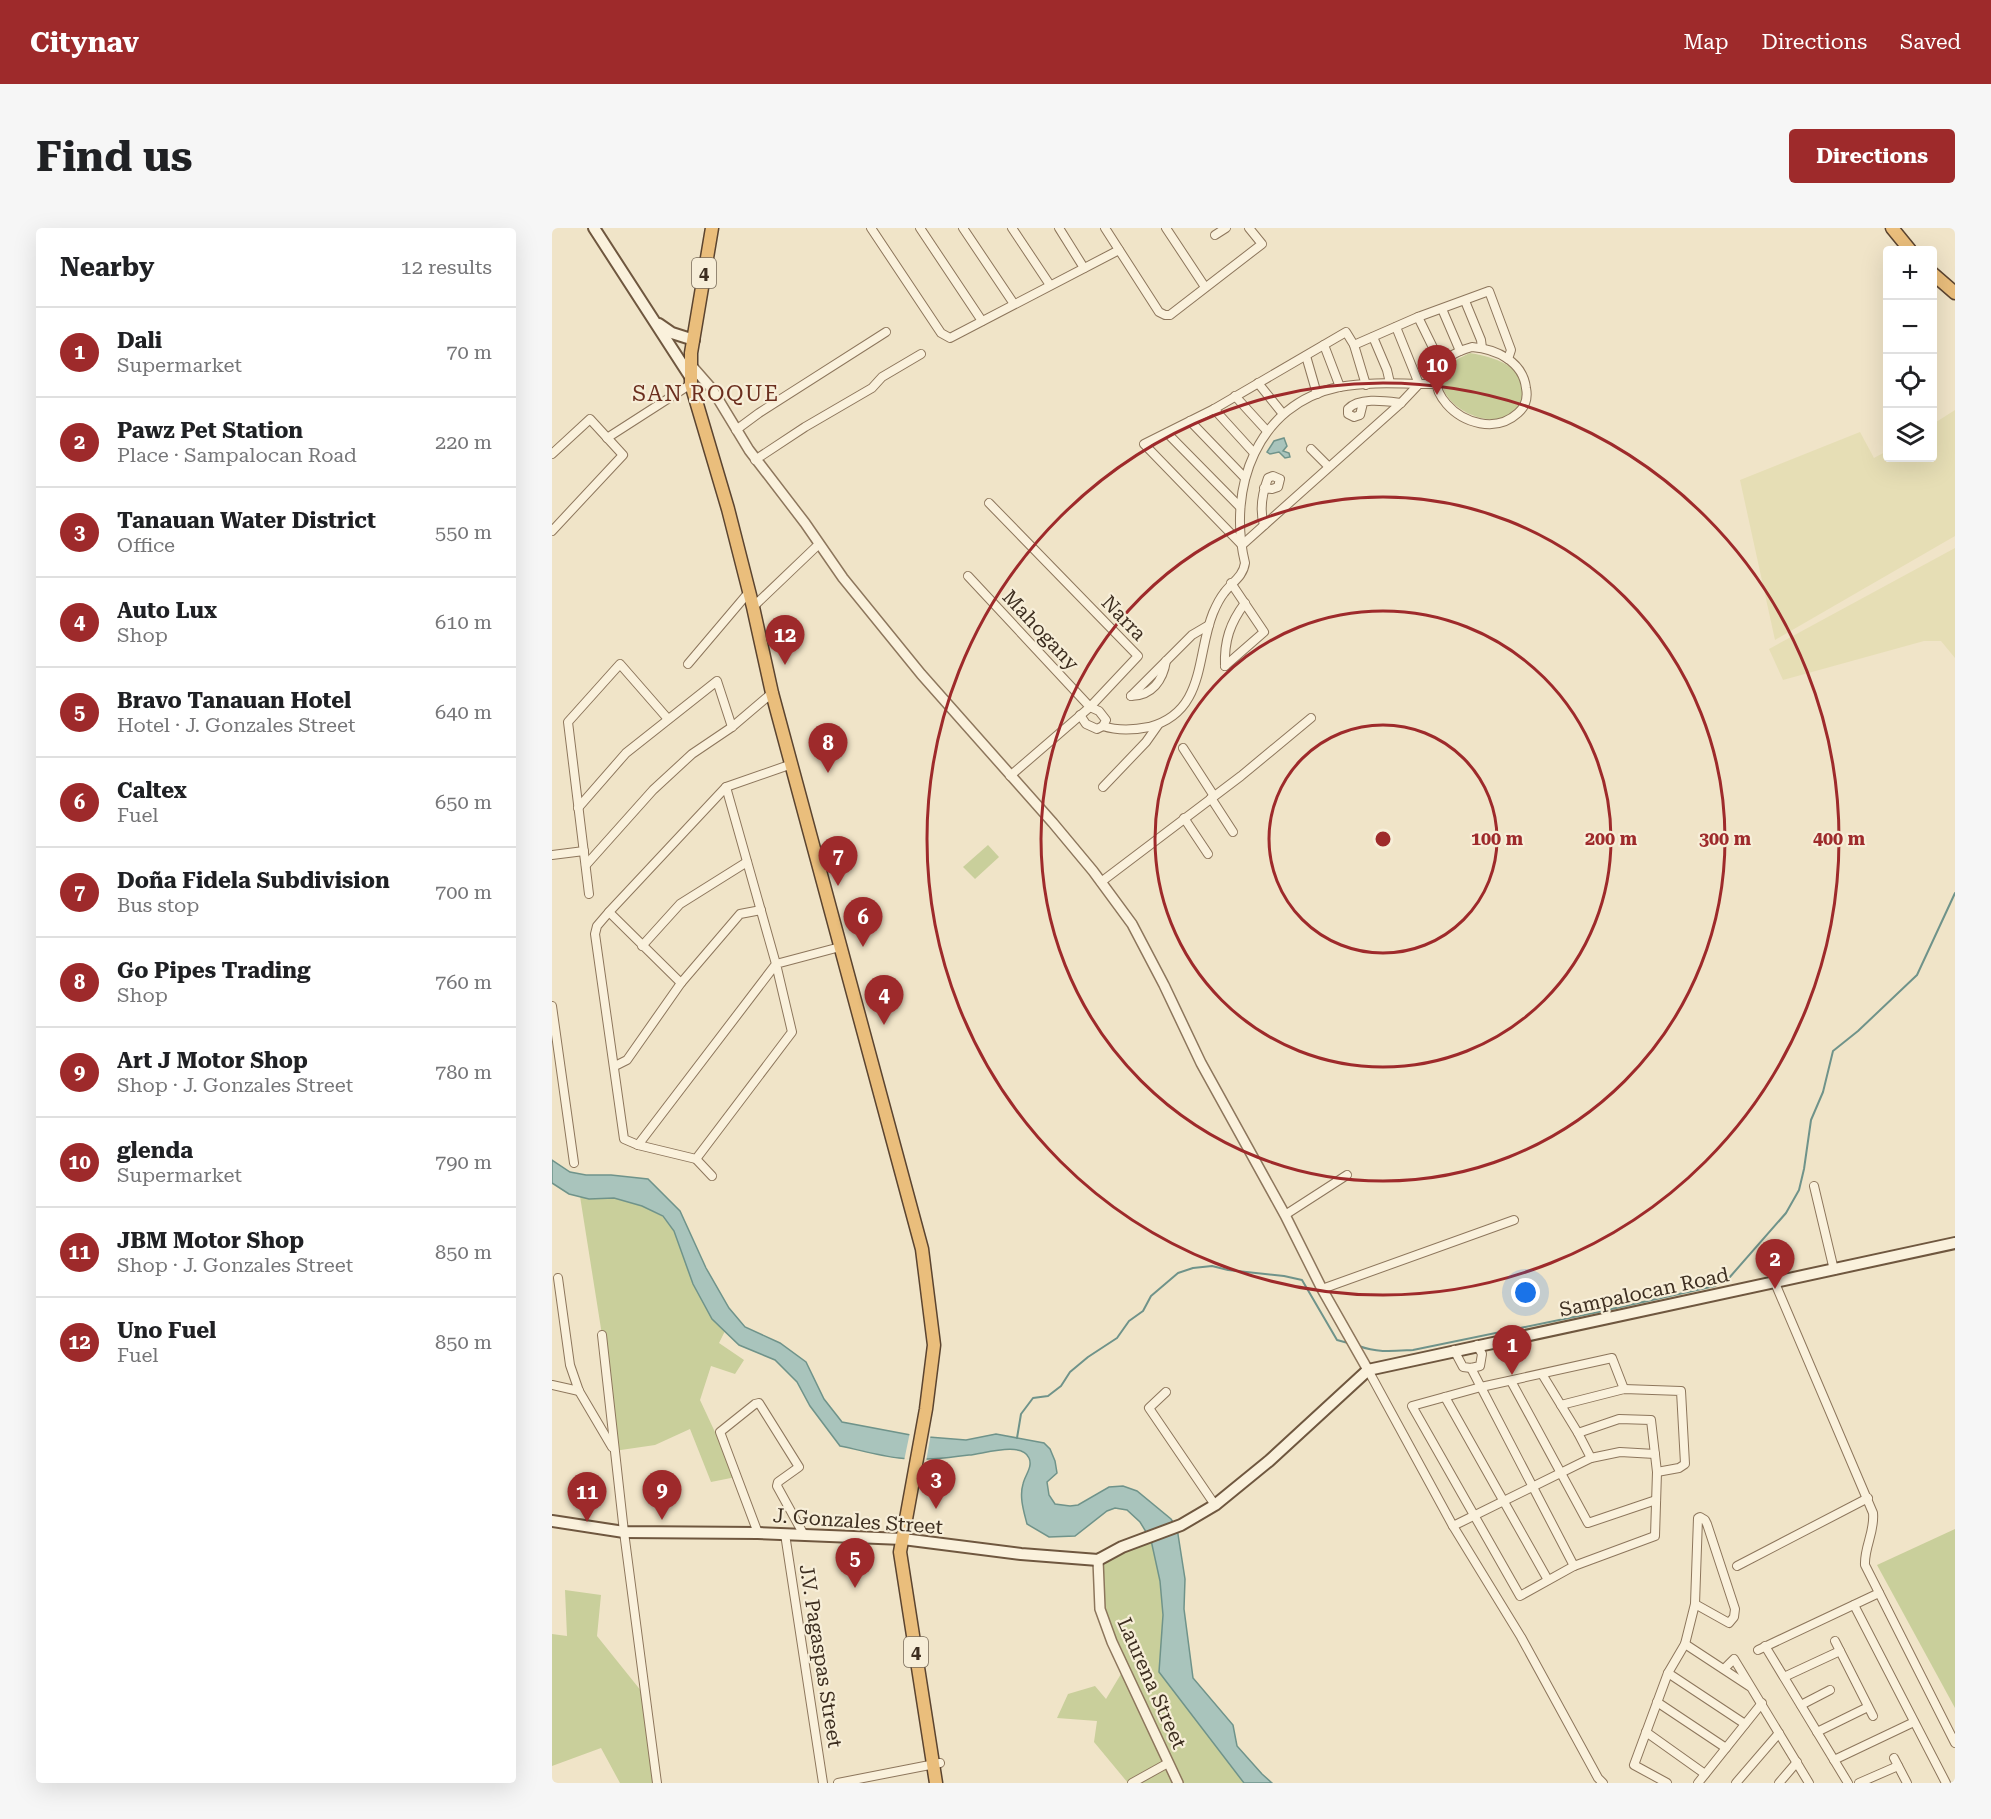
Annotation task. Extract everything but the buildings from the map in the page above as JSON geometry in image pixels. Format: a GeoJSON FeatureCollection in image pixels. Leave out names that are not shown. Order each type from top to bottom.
{"type":"FeatureCollection","features":[{"type":"Feature","properties":{"kind":"highway","name":"4"},"geometry":{"type":"LineString","coordinates":[[712,228],[694,340],[691,381],[728,509],[772,693],[922,1249],[934,1345],[926,1409],[900,1552],[936,1764],[936,1783]]}},
{"type":"Feature","properties":{"kind":"highway"},"geometry":{"type":"LineString","coordinates":[[1892,228],[1908,246]]}},
{"type":"Feature","properties":{"kind":"highway"},"geometry":{"type":"LineString","coordinates":[[1937,277],[1955,293]]}},
{"type":"Feature","properties":{"kind":"highway","name":"4"},"geometry":{"type":"LineString","coordinates":[[936,1764],[943,1783]]}},
{"type":"Feature","properties":{"kind":"main road","name":"4"},"geometry":{"type":"LineString","coordinates":[[594,228],[691,381]]}},
{"type":"Feature","properties":{"kind":"main road"},"geometry":{"type":"LineString","coordinates":[[652,319],[672,333],[694,340]]}},
{"type":"Feature","properties":{"kind":"main road","name":"Sampalocan Road"},"geometry":{"type":"LineString","coordinates":[[1098,1560],[1122,1547],[1181,1525],[1215,1505],[1269,1461],[1368,1370],[1955,1243]]}},
{"type":"Feature","properties":{"kind":"main road","name":"J. Gonzales Street"},"geometry":{"type":"LineString","coordinates":[[552,1521],[624,1532],[758,1533],[903,1539],[1021,1554],[1098,1560]]}},
{"type":"Feature","properties":{"kind":"street"},"geometry":{"type":"LineString","coordinates":[[872,228],[946,337],[950,338],[1119,250]]}},
{"type":"Feature","properties":{"kind":"street"},"geometry":{"type":"LineString","coordinates":[[920,228],[982,321]]}},
{"type":"Feature","properties":{"kind":"street"},"geometry":{"type":"LineString","coordinates":[[963,228],[1014,304]]}},
{"type":"Feature","properties":{"kind":"street"},"geometry":{"type":"LineString","coordinates":[[1012,228],[1050,285]]}},
{"type":"Feature","properties":{"kind":"street"},"geometry":{"type":"LineString","coordinates":[[1059,228],[1084,268]]}},
{"type":"Feature","properties":{"kind":"street"},"geometry":{"type":"LineString","coordinates":[[1105,228],[1159,312],[1165,315],[1170,315],[1262,244],[1249,228]]}},
{"type":"Feature","properties":{"kind":"street"},"geometry":{"type":"LineString","coordinates":[[1166,228],[1205,287]]}},
{"type":"Feature","properties":{"kind":"street"},"geometry":{"type":"LineString","coordinates":[[1215,235],[1226,228]]}},
{"type":"Feature","properties":{"kind":"street"},"geometry":{"type":"LineString","coordinates":[[1354,345],[1418,317],[1489,291],[1511,350],[1508,359]]}},
{"type":"Feature","properties":{"kind":"street"},"geometry":{"type":"LineString","coordinates":[[1465,301],[1482,348]]}},
{"type":"Feature","properties":{"kind":"street"},"geometry":{"type":"LineString","coordinates":[[1442,309],[1460,351]]}},
{"type":"Feature","properties":{"kind":"street"},"geometry":{"type":"LineString","coordinates":[[1418,317],[1441,364],[1436,384],[1442,400],[1464,418],[1477,423],[1495,424],[1510,420],[1523,409],[1528,398],[1525,380],[1516,366],[1508,359],[1482,348],[1472,348],[1460,351],[1441,364]]}},
{"type":"Feature","properties":{"kind":"street"},"geometry":{"type":"LineString","coordinates":[[1396,327],[1419,384]]}},
{"type":"Feature","properties":{"kind":"street"},"geometry":{"type":"LineString","coordinates":[[736,430],[886,332]]}},
{"type":"Feature","properties":{"kind":"street"},"geometry":{"type":"LineString","coordinates":[[1242,545],[1144,444],[1214,409],[1346,332],[1354,345],[1366,385]]}},
{"type":"Feature","properties":{"kind":"street"},"geometry":{"type":"LineString","coordinates":[[1373,337],[1390,383]]}},
{"type":"Feature","properties":{"kind":"street"},"geometry":{"type":"LineString","coordinates":[[1324,345],[1340,387]]}},
{"type":"Feature","properties":{"kind":"street"},"geometry":{"type":"LineString","coordinates":[[755,460],[805,427],[872,388],[882,377],[921,354]]}},
{"type":"Feature","properties":{"kind":"street"},"geometry":{"type":"LineString","coordinates":[[1306,356],[1317,394]]}},
{"type":"Feature","properties":{"kind":"street"},"geometry":{"type":"LineString","coordinates":[[691,364],[712,389],[755,460],[843,578],[884,630],[1053,823],[1132,924],[1201,1064],[1285,1215],[1322,1289],[1453,1526],[1521,1637],[1603,1783]]}},
{"type":"Feature","properties":{"kind":"street"},"geometry":{"type":"LineString","coordinates":[[607,438],[691,381]]}},
{"type":"Feature","properties":{"kind":"street"},"geometry":{"type":"LineString","coordinates":[[1258,383],[1283,414]]}},
{"type":"Feature","properties":{"kind":"street"},"geometry":{"type":"LineString","coordinates":[[1080,716],[1086,724],[1097,729],[1105,723],[1126,730],[1158,724],[1176,713],[1188,700],[1200,669],[1209,625],[1222,595],[1244,570],[1240,507],[1245,478],[1254,453],[1267,431],[1283,414],[1317,394],[1340,387],[1390,383],[1436,384]]}},
{"type":"Feature","properties":{"kind":"street"},"geometry":{"type":"LineString","coordinates":[[1242,545],[1401,403],[1419,384]]}},
{"type":"Feature","properties":{"kind":"street"},"geometry":{"type":"LineString","coordinates":[[1235,396],[1267,431]]}},
{"type":"Feature","properties":{"kind":"street"},"geometry":{"type":"LineString","coordinates":[[1363,403],[1376,400],[1401,403]]}},
{"type":"Feature","properties":{"kind":"street"},"geometry":{"type":"LineString","coordinates":[[1214,409],[1254,453]]}},
{"type":"Feature","properties":{"kind":"street"},"geometry":{"type":"LineString","coordinates":[[552,454],[590,419],[622,454],[552,531]]}},
{"type":"Feature","properties":{"kind":"street"},"geometry":{"type":"LineString","coordinates":[[1190,421],[1245,478]]}},
{"type":"Feature","properties":{"kind":"street"},"geometry":{"type":"LineString","coordinates":[[1167,433],[1240,507]]}},
{"type":"Feature","properties":{"kind":"street"},"geometry":{"type":"LineString","coordinates":[[1311,449],[1328,466]]}},
{"type":"Feature","properties":{"kind":"street"},"geometry":{"type":"LineString","coordinates":[[1264,488],[1261,515],[1264,525]]}},
{"type":"Feature","properties":{"kind":"street","name":"Narra"},"geometry":{"type":"LineString","coordinates":[[989,503],[1138,656],[1090,707],[1010,776]]}},
{"type":"Feature","properties":{"kind":"street"},"geometry":{"type":"LineString","coordinates":[[753,607],[819,544]]}},
{"type":"Feature","properties":{"kind":"street","name":"Mahogany"},"geometry":{"type":"LineString","coordinates":[[968,576],[1090,707],[1099,711],[1105,723]]}},
{"type":"Feature","properties":{"kind":"street"},"geometry":{"type":"LineString","coordinates":[[1231,583],[1245,603],[1264,632],[1226,666],[1227,635],[1235,616],[1245,603]]}},
{"type":"Feature","properties":{"kind":"street"},"geometry":{"type":"LineString","coordinates":[[688,664],[749,592]]}},
{"type":"Feature","properties":{"kind":"street"},"geometry":{"type":"LineString","coordinates":[[1166,661],[1164,675],[1155,687],[1140,696],[1131,696],[1166,661],[1192,635],[1209,625]]}},
{"type":"Feature","properties":{"kind":"street"},"geometry":{"type":"LineString","coordinates":[[589,894],[568,722],[620,664],[668,719]]}},
{"type":"Feature","properties":{"kind":"street"},"geometry":{"type":"LineString","coordinates":[[578,808],[626,753],[717,681],[732,727]]}},
{"type":"Feature","properties":{"kind":"street"},"geometry":{"type":"LineString","coordinates":[[586,865],[653,790],[692,754],[732,727],[772,693]]}},
{"type":"Feature","properties":{"kind":"street"},"geometry":{"type":"LineString","coordinates":[[1101,882],[1213,797],[1311,718]]}},
{"type":"Feature","properties":{"kind":"street"},"geometry":{"type":"LineString","coordinates":[[1103,787],[1146,742],[1158,724]]}},
{"type":"Feature","properties":{"kind":"street"},"geometry":{"type":"LineString","coordinates":[[1183,748],[1233,832]]}},
{"type":"Feature","properties":{"kind":"street"},"geometry":{"type":"LineString","coordinates":[[712,1176],[696,1158],[638,1145],[624,1139],[595,934],[597,926],[609,912],[726,787],[792,764]]}},
{"type":"Feature","properties":{"kind":"street"},"geometry":{"type":"LineString","coordinates":[[696,1158],[792,1032],[776,964],[726,787]]}},
{"type":"Feature","properties":{"kind":"street"},"geometry":{"type":"LineString","coordinates":[[1184,818],[1208,854]]}},
{"type":"Feature","properties":{"kind":"street"},"geometry":{"type":"LineString","coordinates":[[552,855],[584,851]]}},
{"type":"Feature","properties":{"kind":"street"},"geometry":{"type":"LineString","coordinates":[[642,946],[681,904],[747,862]]}},
{"type":"Feature","properties":{"kind":"street"},"geometry":{"type":"LineString","coordinates":[[615,1066],[627,1060],[681,983],[740,914],[761,910]]}},
{"type":"Feature","properties":{"kind":"street"},"geometry":{"type":"LineString","coordinates":[[609,912],[681,983]]}},
{"type":"Feature","properties":{"kind":"street"},"geometry":{"type":"LineString","coordinates":[[638,1145],[776,964],[840,947]]}},
{"type":"Feature","properties":{"kind":"street"},"geometry":{"type":"LineString","coordinates":[[552,1006],[574,1163]]}},
{"type":"Feature","properties":{"kind":"street"},"geometry":{"type":"LineString","coordinates":[[1285,1215],[1347,1175]]}},
{"type":"Feature","properties":{"kind":"street"},"geometry":{"type":"LineString","coordinates":[[1814,1186],[1834,1270]]}},
{"type":"Feature","properties":{"kind":"street"},"geometry":{"type":"LineString","coordinates":[[1322,1289],[1514,1220]]}},
{"type":"Feature","properties":{"kind":"street"},"geometry":{"type":"LineString","coordinates":[[558,1278],[570,1365],[579,1392],[614,1451]]}},
{"type":"Feature","properties":{"kind":"street"},"geometry":{"type":"LineString","coordinates":[[1775,1282],[1868,1498],[1874,1523],[1864,1554],[1865,1565],[1955,1743]]}},
{"type":"Feature","properties":{"kind":"street"},"geometry":{"type":"LineString","coordinates":[[552,1295],[561,1298]]}},
{"type":"Feature","properties":{"kind":"street"},"geometry":{"type":"LineString","coordinates":[[602,1335],[614,1451],[657,1783]]}},
{"type":"Feature","properties":{"kind":"street"},"geometry":{"type":"LineString","coordinates":[[1454,1350],[1463,1367],[1471,1368],[1480,1366],[1482,1354],[1478,1345]]}},
{"type":"Feature","properties":{"kind":"street"},"geometry":{"type":"LineString","coordinates":[[1578,1432],[1619,1419],[1651,1420],[1657,1472],[1655,1536],[1574,1566],[1520,1596],[1412,1406],[1481,1387],[1612,1358],[1624,1389]]}},
{"type":"Feature","properties":{"kind":"street"},"geometry":{"type":"LineString","coordinates":[[1471,1368],[1574,1566]]}},
{"type":"Feature","properties":{"kind":"street"},"geometry":{"type":"LineString","coordinates":[[1542,1374],[1578,1432],[1590,1458]]}},
{"type":"Feature","properties":{"kind":"street"},"geometry":{"type":"LineString","coordinates":[[1510,1381],[1588,1523],[1656,1500]]}},
{"type":"Feature","properties":{"kind":"street"},"geometry":{"type":"LineString","coordinates":[[552,1384],[579,1392]]}},
{"type":"Feature","properties":{"kind":"street"},"geometry":{"type":"LineString","coordinates":[[1561,1405],[1624,1389],[1681,1391],[1685,1464],[1679,1468],[1657,1472]]}},
{"type":"Feature","properties":{"kind":"street"},"geometry":{"type":"LineString","coordinates":[[1166,1392],[1149,1408],[1215,1505]]}},
{"type":"Feature","properties":{"kind":"street"},"geometry":{"type":"LineString","coordinates":[[1445,1397],[1548,1580]]}},
{"type":"Feature","properties":{"kind":"street"},"geometry":{"type":"LineString","coordinates":[[758,1533],[720,1432],[759,1403],[799,1467],[778,1482],[777,1486],[804,1535]]}},
{"type":"Feature","properties":{"kind":"street"},"geometry":{"type":"LineString","coordinates":[[1453,1526],[1590,1458],[1620,1452],[1655,1454]]}},
{"type":"Feature","properties":{"kind":"street"},"geometry":{"type":"LineString","coordinates":[[1737,1566],[1868,1498]]}},
{"type":"Feature","properties":{"kind":"street"},"geometry":{"type":"LineString","coordinates":[[1666,1783],[1634,1765],[1668,1673],[1685,1644],[1695,1604],[1698,1518],[1700,1517],[1707,1524],[1735,1609],[1734,1617],[1729,1623],[1695,1604]]}},
{"type":"Feature","properties":{"kind":"street","name":"J.V. Pagaspas Street"},"geometry":{"type":"LineString","coordinates":[[785,1534],[823,1783]]}},
{"type":"Feature","properties":{"kind":"street","name":"Laurena Street"},"geometry":{"type":"LineString","coordinates":[[1098,1560],[1100,1609],[1112,1642],[1178,1783]]}},
{"type":"Feature","properties":{"kind":"street"},"geometry":{"type":"LineString","coordinates":[[1848,1783],[1784,1677],[1762,1648],[1879,1593]]}},
{"type":"Feature","properties":{"kind":"street"},"geometry":{"type":"LineString","coordinates":[[1854,1605],[1946,1783]]}},
{"type":"Feature","properties":{"kind":"street"},"geometry":{"type":"LineString","coordinates":[[1835,1641],[1873,1716]]}},
{"type":"Feature","properties":{"kind":"street"},"geometry":{"type":"LineString","coordinates":[[1685,1644],[1751,1688]]}},
{"type":"Feature","properties":{"kind":"street"},"geometry":{"type":"LineString","coordinates":[[1784,1677],[1840,1651]]}},
{"type":"Feature","properties":{"kind":"street"},"geometry":{"type":"LineString","coordinates":[[1724,1668],[1734,1659],[1809,1783]]}},
{"type":"Feature","properties":{"kind":"street"},"geometry":{"type":"LineString","coordinates":[[1668,1673],[1745,1724]]}},
{"type":"Feature","properties":{"kind":"street"},"geometry":{"type":"LineString","coordinates":[[1801,1705],[1830,1690]]}},
{"type":"Feature","properties":{"kind":"street"},"geometry":{"type":"LineString","coordinates":[[1657,1702],[1726,1748]]}},
{"type":"Feature","properties":{"kind":"street"},"geometry":{"type":"LineString","coordinates":[[1698,1783],[1762,1704]]}},
{"type":"Feature","properties":{"kind":"street"},"geometry":{"type":"LineString","coordinates":[[1817,1732],[1868,1707]]}},
{"type":"Feature","properties":{"kind":"street"},"geometry":{"type":"LineString","coordinates":[[1834,1760],[1914,1722]]}},
{"type":"Feature","properties":{"kind":"street"},"geometry":{"type":"LineString","coordinates":[[1646,1732],[1705,1774]]}},
{"type":"Feature","properties":{"kind":"street"},"geometry":{"type":"LineString","coordinates":[[1736,1783],[1779,1733]]}},
{"type":"Feature","properties":{"kind":"street"},"geometry":{"type":"LineString","coordinates":[[1779,1783],[1797,1762]]}},
{"type":"Feature","properties":{"kind":"street"},"geometry":{"type":"LineString","coordinates":[[1859,1783],[1896,1762],[1907,1783]]}},
{"type":"Feature","properties":{"kind":"street"},"geometry":{"type":"LineString","coordinates":[[1132,1783],[1168,1763]]}},
{"type":"Feature","properties":{"kind":"street"},"geometry":{"type":"LineString","coordinates":[[838,1783],[936,1764]]}},
{"type":"Feature","properties":{"kind":"shaded area"},"geometry":{"type":"Polygon","coordinates":[[[1955,410],[1955,536],[1775,640],[1740,480],[1860,432],[1874,458],[1883,453],[1883,462],[1937,462],[1937,421],[1955,410]]]}},
{"type":"Feature","properties":{"kind":"shaded area"},"geometry":{"type":"Polygon","coordinates":[[[1955,548],[1955,658],[1941,641],[1924,641],[1783,680],[1769,649],[1955,548]]]}},
{"type":"Feature","properties":{"kind":"green space"},"geometry":{"type":"Polygon","coordinates":[[[1470,353],[1506,364],[1519,376],[1523,383],[1524,393],[1520,406],[1513,413],[1499,419],[1486,419],[1462,410],[1452,402],[1442,382],[1444,371],[1452,362],[1470,353]]]}},
{"type":"Feature","properties":{"kind":"green space"},"geometry":{"type":"Polygon","coordinates":[[[988,845],[999,857],[975,879],[963,867],[988,845]]]}},
{"type":"Feature","properties":{"kind":"green space"},"geometry":{"type":"Polygon","coordinates":[[[579,1190],[588,1199],[614,1198],[642,1206],[662,1216],[674,1231],[694,1286],[712,1319],[725,1331],[719,1343],[744,1360],[735,1374],[711,1366],[700,1400],[736,1477],[711,1482],[690,1429],[655,1445],[614,1451],[602,1335],[579,1190]]]}},
{"type":"Feature","properties":{"kind":"green space"},"geometry":{"type":"Polygon","coordinates":[[[1955,1529],[1955,1708],[1877,1565],[1955,1529]]]}},
{"type":"Feature","properties":{"kind":"green space"},"geometry":{"type":"Polygon","coordinates":[[[1151,1540],[1160,1581],[1163,1616],[1160,1673],[1245,1783],[1128,1783],[1094,1742],[1097,1721],[1057,1718],[1068,1694],[1095,1686],[1106,1699],[1124,1669],[1100,1609],[1098,1560],[1151,1540]]]}},
{"type":"Feature","properties":{"kind":"green space"},"geometry":{"type":"Polygon","coordinates":[[[565,1590],[601,1595],[597,1636],[646,1697],[656,1783],[620,1783],[601,1748],[552,1766],[552,1634],[567,1636],[565,1590]]]}},
{"type":"Feature","properties":{"kind":"water"},"geometry":{"type":"Polygon","coordinates":[[[1284,438],[1287,446],[1283,451],[1289,453],[1290,457],[1285,458],[1279,452],[1270,454],[1267,452],[1274,441],[1284,438]]]}},
{"type":"Feature","properties":{"kind":"water"},"geometry":{"type":"Polygon","coordinates":[[[552,1160],[570,1172],[648,1179],[680,1211],[706,1268],[729,1308],[745,1327],[780,1343],[806,1362],[824,1399],[842,1422],[916,1436],[966,1440],[996,1434],[1044,1443],[1050,1449],[1055,1461],[1057,1473],[1047,1482],[1049,1495],[1055,1504],[1078,1505],[1109,1487],[1123,1486],[1137,1491],[1171,1519],[1177,1528],[1185,1579],[1184,1609],[1193,1678],[1233,1725],[1237,1746],[1272,1783],[1244,1783],[1159,1672],[1163,1615],[1160,1581],[1151,1540],[1140,1522],[1127,1510],[1115,1508],[1107,1511],[1075,1536],[1049,1537],[1027,1524],[1022,1494],[1030,1461],[1025,1453],[1019,1450],[916,1459],[885,1456],[840,1446],[810,1406],[797,1382],[775,1360],[739,1345],[712,1319],[693,1284],[674,1231],[663,1216],[642,1206],[614,1198],[589,1199],[569,1194],[552,1183],[552,1160]]]}},
{"type":"Feature","properties":{"kind":"pier"},"geometry":{"type":"Polygon","coordinates":[[[910,1432],[931,1433],[926,1462],[904,1461],[910,1432]]]}},
{"type":"Feature","properties":{"kind":"waterway"},"geometry":{"type":"LineString","coordinates":[[1359,1346],[1379,1351],[1413,1350],[1715,1286],[1729,1278],[1786,1213],[1799,1190],[1811,1120],[1823,1092],[1833,1051],[1858,1031],[1917,975],[1955,893]]}},
{"type":"Feature","properties":{"kind":"waterway"},"geometry":{"type":"LineString","coordinates":[[1017,1438],[1021,1414],[1033,1398],[1048,1396],[1061,1386],[1070,1372],[1117,1338],[1129,1321],[1143,1311],[1151,1296],[1178,1273],[1193,1268],[1212,1266],[1302,1280],[1337,1340],[1348,1343]]}},
{"type":"Feature","properties":{"kind":"place","name":"glenda"},"geometry":{"type":"Point","coordinates":[1437,395]}},
{"type":"Feature","properties":{"kind":"place","name":"Uno Fuel"},"geometry":{"type":"Point","coordinates":[785,665]}},
{"type":"Feature","properties":{"kind":"place","name":"Go Pipes Trading"},"geometry":{"type":"Point","coordinates":[828,773]}},
{"type":"Feature","properties":{"kind":"place","name":"Doña Fidela Subdivision"},"geometry":{"type":"Point","coordinates":[838,886]}},
{"type":"Feature","properties":{"kind":"place","name":"Caltex"},"geometry":{"type":"Point","coordinates":[863,947]}},
{"type":"Feature","properties":{"kind":"place","name":"Auto Lux"},"geometry":{"type":"Point","coordinates":[884,1025]}},
{"type":"Feature","properties":{"kind":"place","name":"Pawz Pet Station"},"geometry":{"type":"Point","coordinates":[1775,1289]}},
{"type":"Feature","properties":{"kind":"place","name":"Dali"},"geometry":{"type":"Point","coordinates":[1512,1375]}},
{"type":"Feature","properties":{"kind":"place","name":"Tanauan Water District"},"geometry":{"type":"Point","coordinates":[936,1509]}},
{"type":"Feature","properties":{"kind":"place","name":"Art J Motor Shop"},"geometry":{"type":"Point","coordinates":[662,1520]}},
{"type":"Feature","properties":{"kind":"place","name":"JBM Motor Shop"},"geometry":{"type":"Point","coordinates":[587,1522]}},
{"type":"Feature","properties":{"kind":"place","name":"Bravo Tanauan Hotel"},"geometry":{"type":"Point","coordinates":[855,1588]}},
{"type":"Feature","properties":{"kind":"district","name":"SAN ROQUE"},"geometry":{"type":"Point","coordinates":[706,393]}}]}
